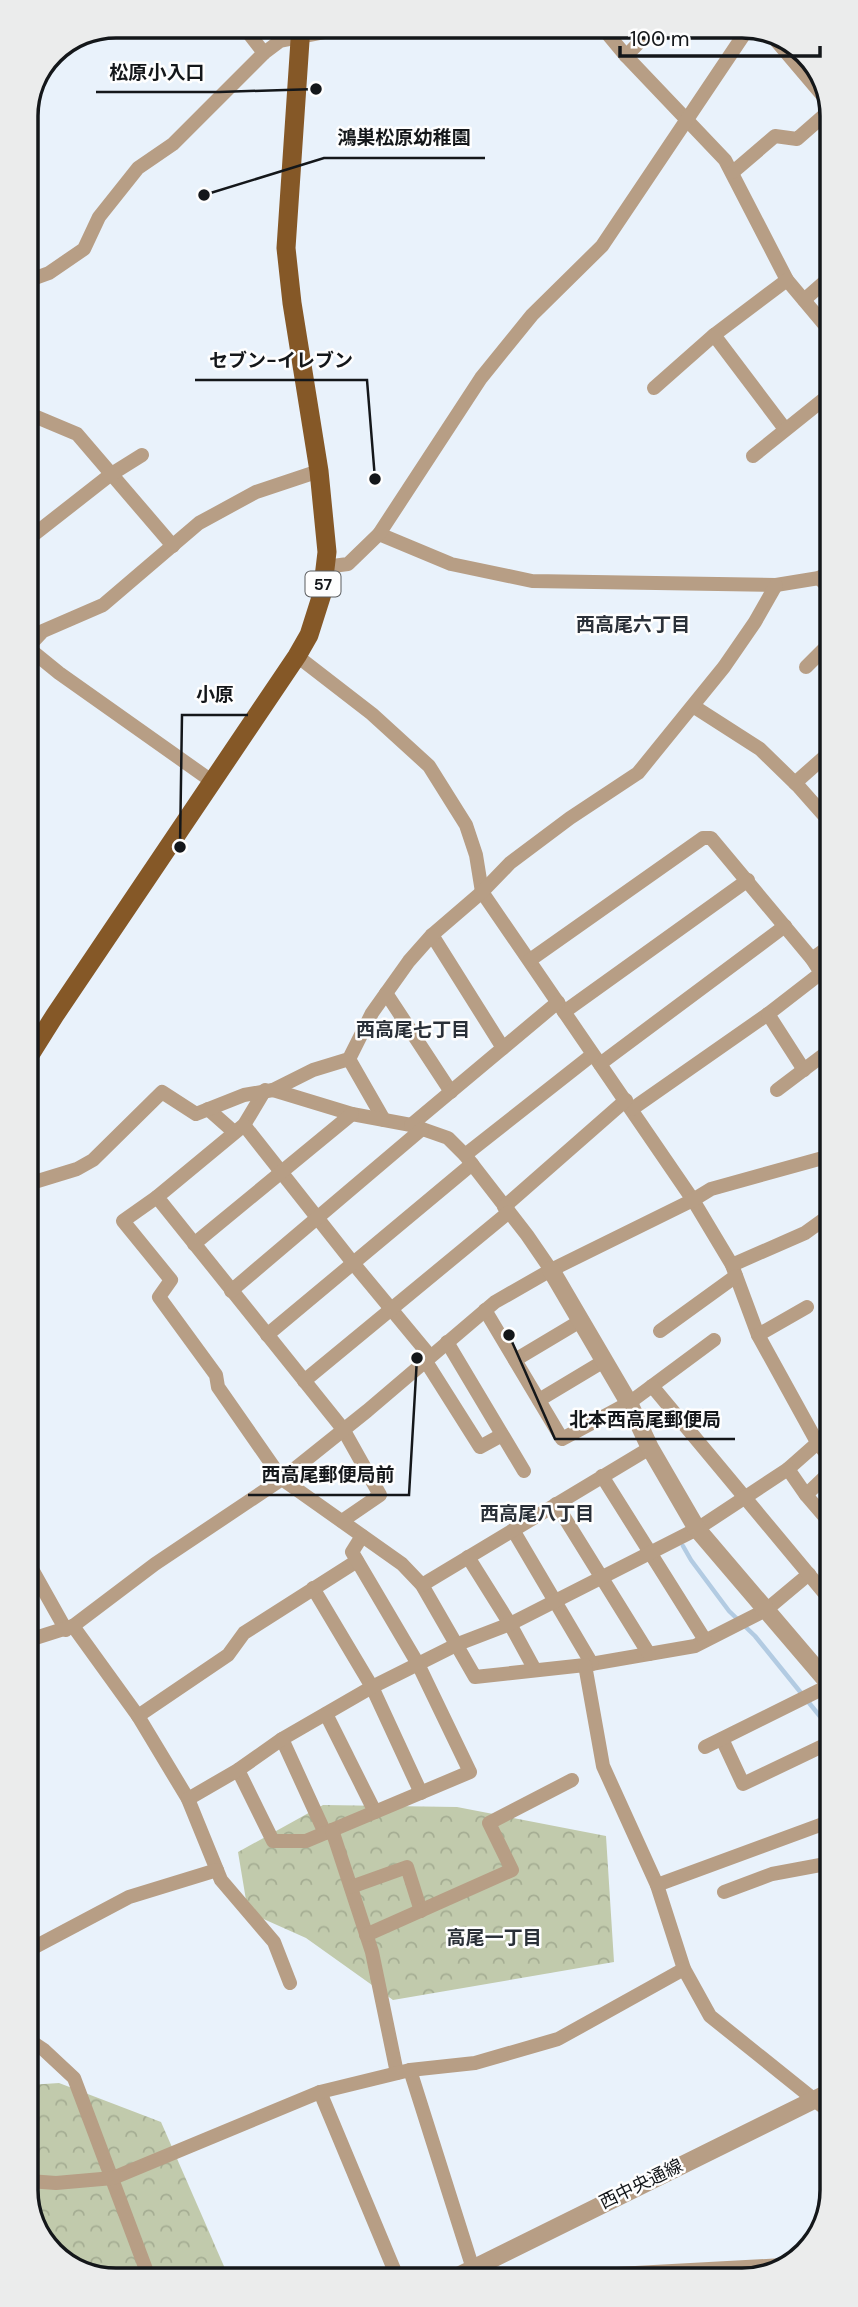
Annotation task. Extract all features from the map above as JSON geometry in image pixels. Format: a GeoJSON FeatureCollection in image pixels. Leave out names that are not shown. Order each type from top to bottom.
{"type":"FeatureCollection","features":[{"type":"Feature","properties":{"kind":"main road","name":"57"},"geometry":{"type":"LineString","coordinates":[[39,1041],[297,656],[312,625],[322,594],[327,552],[319,471],[292,303],[286,248],[300,38]]}},
{"type":"Feature","properties":{"kind":"street"},"geometry":{"type":"LineString","coordinates":[[253,38],[264,53]]}},
{"type":"Feature","properties":{"kind":"street"},"geometry":{"type":"LineString","coordinates":[[39,277],[49,273],[84,249],[99,217],[138,168],[173,144],[264,53],[286,38]]}},
{"type":"Feature","properties":{"kind":"street"},"geometry":{"type":"LineString","coordinates":[[611,39],[725,160],[787,280],[820,319]]}},
{"type":"Feature","properties":{"kind":"street"},"geometry":{"type":"LineString","coordinates":[[626,57],[643,39]]}},
{"type":"Feature","properties":{"kind":"street"},"geometry":{"type":"LineString","coordinates":[[325,567],[348,564],[379,534],[481,378],[532,315],[603,246],[741,39]]}},
{"type":"Feature","properties":{"kind":"street"},"geometry":{"type":"LineString","coordinates":[[788,54],[811,82]]}},
{"type":"Feature","properties":{"kind":"street"},"geometry":{"type":"LineString","coordinates":[[733,172],[775,136],[797,139],[820,119]]}},
{"type":"Feature","properties":{"kind":"street"},"geometry":{"type":"LineString","coordinates":[[654,388],[715,335],[787,280]]}},
{"type":"Feature","properties":{"kind":"street"},"geometry":{"type":"LineString","coordinates":[[804,300],[820,286]]}},
{"type":"Feature","properties":{"kind":"street"},"geometry":{"type":"LineString","coordinates":[[715,335],[785,429]]}},
{"type":"Feature","properties":{"kind":"street"},"geometry":{"type":"LineString","coordinates":[[752,456],[820,402]]}},
{"type":"Feature","properties":{"kind":"street"},"geometry":{"type":"LineString","coordinates":[[39,418],[77,434],[173,546]]}},
{"type":"Feature","properties":{"kind":"street"},"geometry":{"type":"LineString","coordinates":[[39,531],[110,475],[142,455]]}},
{"type":"Feature","properties":{"kind":"street"},"geometry":{"type":"LineString","coordinates":[[39,636],[44,631],[103,605],[199,523],[256,492],[319,471]]}},
{"type":"Feature","properties":{"kind":"street"},"geometry":{"type":"LineString","coordinates":[[379,534],[451,564],[532,581],[776,586],[820,580]]}},
{"type":"Feature","properties":{"kind":"street"},"geometry":{"type":"LineString","coordinates":[[38,1181],[77,1169],[93,1160],[162,1092],[196,1114],[244,1095],[269,1090],[313,1070],[349,1059],[372,1013],[409,961],[432,935],[482,892],[510,863],[570,818],[638,773],[724,667],[776,586]]}},
{"type":"Feature","properties":{"kind":"street"},"geometry":{"type":"LineString","coordinates":[[806,667],[820,653]]}},
{"type":"Feature","properties":{"kind":"street"},"geometry":{"type":"LineString","coordinates":[[297,656],[372,714],[429,765],[466,825],[476,855],[482,892],[693,1200],[734,1271],[758,1335],[820,1446]]}},
{"type":"Feature","properties":{"kind":"street"},"geometry":{"type":"LineString","coordinates":[[39,657],[213,782]]}},
{"type":"Feature","properties":{"kind":"street"},"geometry":{"type":"LineString","coordinates":[[693,706],[760,749],[820,811]]}},
{"type":"Feature","properties":{"kind":"street"},"geometry":{"type":"LineString","coordinates":[[795,783],[820,761]]}},
{"type":"Feature","properties":{"kind":"street"},"geometry":{"type":"LineString","coordinates":[[530,960],[703,838],[711,838],[820,971]]}},
{"type":"Feature","properties":{"kind":"street"},"geometry":{"type":"LineString","coordinates":[[231,1291],[317,1218],[451,1092],[503,1048],[748,880]]}},
{"type":"Feature","properties":{"kind":"street"},"geometry":{"type":"LineString","coordinates":[[267,1335],[353,1263],[468,1159],[596,1060],[785,926]]}},
{"type":"Feature","properties":{"kind":"street"},"geometry":{"type":"LineString","coordinates":[[432,935],[503,1048]]}},
{"type":"Feature","properties":{"kind":"street"},"geometry":{"type":"LineString","coordinates":[[812,959],[820,953]]}},
{"type":"Feature","properties":{"kind":"street"},"geometry":{"type":"LineString","coordinates":[[304,1381],[629,1105],[820,981]]}},
{"type":"Feature","properties":{"kind":"street"},"geometry":{"type":"LineString","coordinates":[[386,993],[451,1092]]}},
{"type":"Feature","properties":{"kind":"street"},"geometry":{"type":"LineString","coordinates":[[768,1014],[804,1070]]}},
{"type":"Feature","properties":{"kind":"street"},"geometry":{"type":"LineString","coordinates":[[778,1090],[820,1058]]}},
{"type":"Feature","properties":{"kind":"street"},"geometry":{"type":"LineString","coordinates":[[349,1059],[384,1120]]}},
{"type":"Feature","properties":{"kind":"street"},"geometry":{"type":"LineString","coordinates":[[269,1090],[352,1114],[416,1127],[448,1138],[468,1159],[551,1270],[582,1320],[629,1403],[650,1448],[697,1529],[820,1673]]}},
{"type":"Feature","properties":{"kind":"street"},"geometry":{"type":"LineString","coordinates":[[269,1090],[239,1129],[123,1222],[171,1280],[159,1297],[216,1375],[218,1387],[282,1479],[402,1564],[422,1585],[475,1677],[589,1664],[695,1646],[766,1610],[809,1574]]}},
{"type":"Feature","properties":{"kind":"street"},"geometry":{"type":"LineString","coordinates":[[208,1109],[239,1129],[317,1218],[428,1358],[480,1447],[502,1435]]}},
{"type":"Feature","properties":{"kind":"street"},"geometry":{"type":"LineString","coordinates":[[194,1244],[352,1114]]}},
{"type":"Feature","properties":{"kind":"street"},"geometry":{"type":"LineString","coordinates":[[38,1637],[70,1628],[155,1564],[282,1479],[495,1302],[551,1270],[720,1186],[820,1159]]}},
{"type":"Feature","properties":{"kind":"street"},"geometry":{"type":"LineString","coordinates":[[157,1197],[343,1429],[380,1495],[342,1521]]}},
{"type":"Feature","properties":{"kind":"street"},"geometry":{"type":"LineString","coordinates":[[660,1331],[734,1271],[820,1222]]}},
{"type":"Feature","properties":{"kind":"street"},"geometry":{"type":"LineString","coordinates":[[758,1335],[807,1307]]}},
{"type":"Feature","properties":{"kind":"street"},"geometry":{"type":"LineString","coordinates":[[485,1310],[562,1439],[629,1403],[714,1340]]}},
{"type":"Feature","properties":{"kind":"street"},"geometry":{"type":"LineString","coordinates":[[515,1360],[582,1320]]}},
{"type":"Feature","properties":{"kind":"street"},"geometry":{"type":"LineString","coordinates":[[447,1342],[524,1471]]}},
{"type":"Feature","properties":{"kind":"street"},"geometry":{"type":"LineString","coordinates":[[539,1400],[604,1361]]}},
{"type":"Feature","properties":{"kind":"street"},"geometry":{"type":"LineString","coordinates":[[652,1386],[820,1588]]}},
{"type":"Feature","properties":{"kind":"street"},"geometry":{"type":"LineString","coordinates":[[188,1799],[238,1770],[282,1739],[372,1687],[458,1644],[510,1624],[697,1529],[788,1469],[820,1440]]}},
{"type":"Feature","properties":{"kind":"street"},"geometry":{"type":"LineString","coordinates":[[422,1585],[650,1448]]}},
{"type":"Feature","properties":{"kind":"street"},"geometry":{"type":"LineString","coordinates":[[788,1469],[820,1511]]}},
{"type":"Feature","properties":{"kind":"street"},"geometry":{"type":"LineString","coordinates":[[602,1476],[705,1640]]}},
{"type":"Feature","properties":{"kind":"street"},"geometry":{"type":"LineString","coordinates":[[806,1495],[820,1482]]}},
{"type":"Feature","properties":{"kind":"street"},"geometry":{"type":"LineString","coordinates":[[556,1504],[649,1654]]}},
{"type":"Feature","properties":{"kind":"street"},"geometry":{"type":"LineString","coordinates":[[513,1530],[556,1601],[589,1664],[603,1766],[656,1885],[684,1969],[710,2016],[820,2105]]}},
{"type":"Feature","properties":{"kind":"street"},"geometry":{"type":"LineString","coordinates":[[238,1770],[273,1841],[306,1841],[470,1772],[418,1664],[352,1552],[362,1536]]}},
{"type":"Feature","properties":{"kind":"street"},"geometry":{"type":"LineString","coordinates":[[468,1558],[510,1624],[535,1670]]}},
{"type":"Feature","properties":{"kind":"street"},"geometry":{"type":"LineString","coordinates":[[138,1716],[228,1655],[244,1633],[357,1561]]}},
{"type":"Feature","properties":{"kind":"street"},"geometry":{"type":"LineString","coordinates":[[38,1579],[70,1628],[138,1716],[188,1799],[221,1880],[274,1942],[290,1983]]}},
{"type":"Feature","properties":{"kind":"street"},"geometry":{"type":"LineString","coordinates":[[313,1588],[372,1687],[421,1793]]}},
{"type":"Feature","properties":{"kind":"street"},"geometry":{"type":"LineString","coordinates":[[705,1747],[820,1691]]}},
{"type":"Feature","properties":{"kind":"street"},"geometry":{"type":"LineString","coordinates":[[326,1714],[375,1812]]}},
{"type":"Feature","properties":{"kind":"street"},"geometry":{"type":"LineString","coordinates":[[282,1739],[329,1832],[351,1888],[404,2071],[473,2268]]}},
{"type":"Feature","properties":{"kind":"street"},"geometry":{"type":"LineString","coordinates":[[722,1739],[743,1784],[820,1747]]}},
{"type":"Feature","properties":{"kind":"street"},"geometry":{"type":"LineString","coordinates":[[366,1935],[512,1870],[489,1823],[572,1780]]}},
{"type":"Feature","properties":{"kind":"street"},"geometry":{"type":"LineString","coordinates":[[656,1885],[820,1825]]}},
{"type":"Feature","properties":{"kind":"street"},"geometry":{"type":"LineString","coordinates":[[724,1892],[772,1874],[820,1865]]}},
{"type":"Feature","properties":{"kind":"street"},"geometry":{"type":"LineString","coordinates":[[351,1888],[407,1867],[421,1911]]}},
{"type":"Feature","properties":{"kind":"street"},"geometry":{"type":"LineString","coordinates":[[38,1945],[129,1898],[217,1870]]}},
{"type":"Feature","properties":{"kind":"street"},"geometry":{"type":"LineString","coordinates":[[38,2182],[56,2183],[113,2178],[320,2092],[404,2071],[475,2063],[558,2039],[684,1969]]}},
{"type":"Feature","properties":{"kind":"street"},"geometry":{"type":"LineString","coordinates":[[38,2048],[74,2078],[146,2268]]}},
{"type":"Feature","properties":{"kind":"street"},"geometry":{"type":"LineString","coordinates":[[320,2092],[393,2268]]}},
{"type":"Feature","properties":{"kind":"street","name":"西中央通線"},"geometry":{"type":"LineString","coordinates":[[475,2268],[820,2097]]}},
{"type":"Feature","properties":{"kind":"green space"},"geometry":{"type":"Polygon","coordinates":[[[323,1805],[457,1807],[606,1836],[614,1962],[393,2000],[306,1938],[248,1912],[238,1852],[323,1805]]]}},
{"type":"Feature","properties":{"kind":"green space"},"geometry":{"type":"Polygon","coordinates":[[[59,2083],[161,2122],[225,2268],[111,2268],[87,2263],[65,2249],[47,2225],[39,2201],[38,2084],[59,2083]]]}},
{"type":"Feature","properties":{"kind":"waterway"},"geometry":{"type":"LineString","coordinates":[[683,1546],[729,1611],[755,1636],[820,1716]]}},
{"type":"Feature","properties":{"kind":"place","name":"松原小入口"},"geometry":{"type":"Point","coordinates":[316,89]}},
{"type":"Feature","properties":{"kind":"place","name":"鴻巣松原幼稚園"},"geometry":{"type":"Point","coordinates":[204,195]}},
{"type":"Feature","properties":{"kind":"place","name":"セブン-イレブン"},"geometry":{"type":"Point","coordinates":[375,479]}},
{"type":"Feature","properties":{"kind":"place","name":"小原"},"geometry":{"type":"Point","coordinates":[180,847]}},
{"type":"Feature","properties":{"kind":"place","name":"北本西高尾郵便局"},"geometry":{"type":"Point","coordinates":[509,1335]}},
{"type":"Feature","properties":{"kind":"place","name":"西高尾郵便局前"},"geometry":{"type":"Point","coordinates":[417,1358]}},
{"type":"Feature","properties":{"kind":"district","name":"西高尾六丁目"},"geometry":{"type":"Point","coordinates":[633,624]}},
{"type":"Feature","properties":{"kind":"district","name":"西高尾七丁目"},"geometry":{"type":"Point","coordinates":[413,1029]}},
{"type":"Feature","properties":{"kind":"district","name":"西高尾八丁目"},"geometry":{"type":"Point","coordinates":[537,1513]}},
{"type":"Feature","properties":{"kind":"district","name":"高尾一丁目"},"geometry":{"type":"Point","coordinates":[494,1937]}}]}
